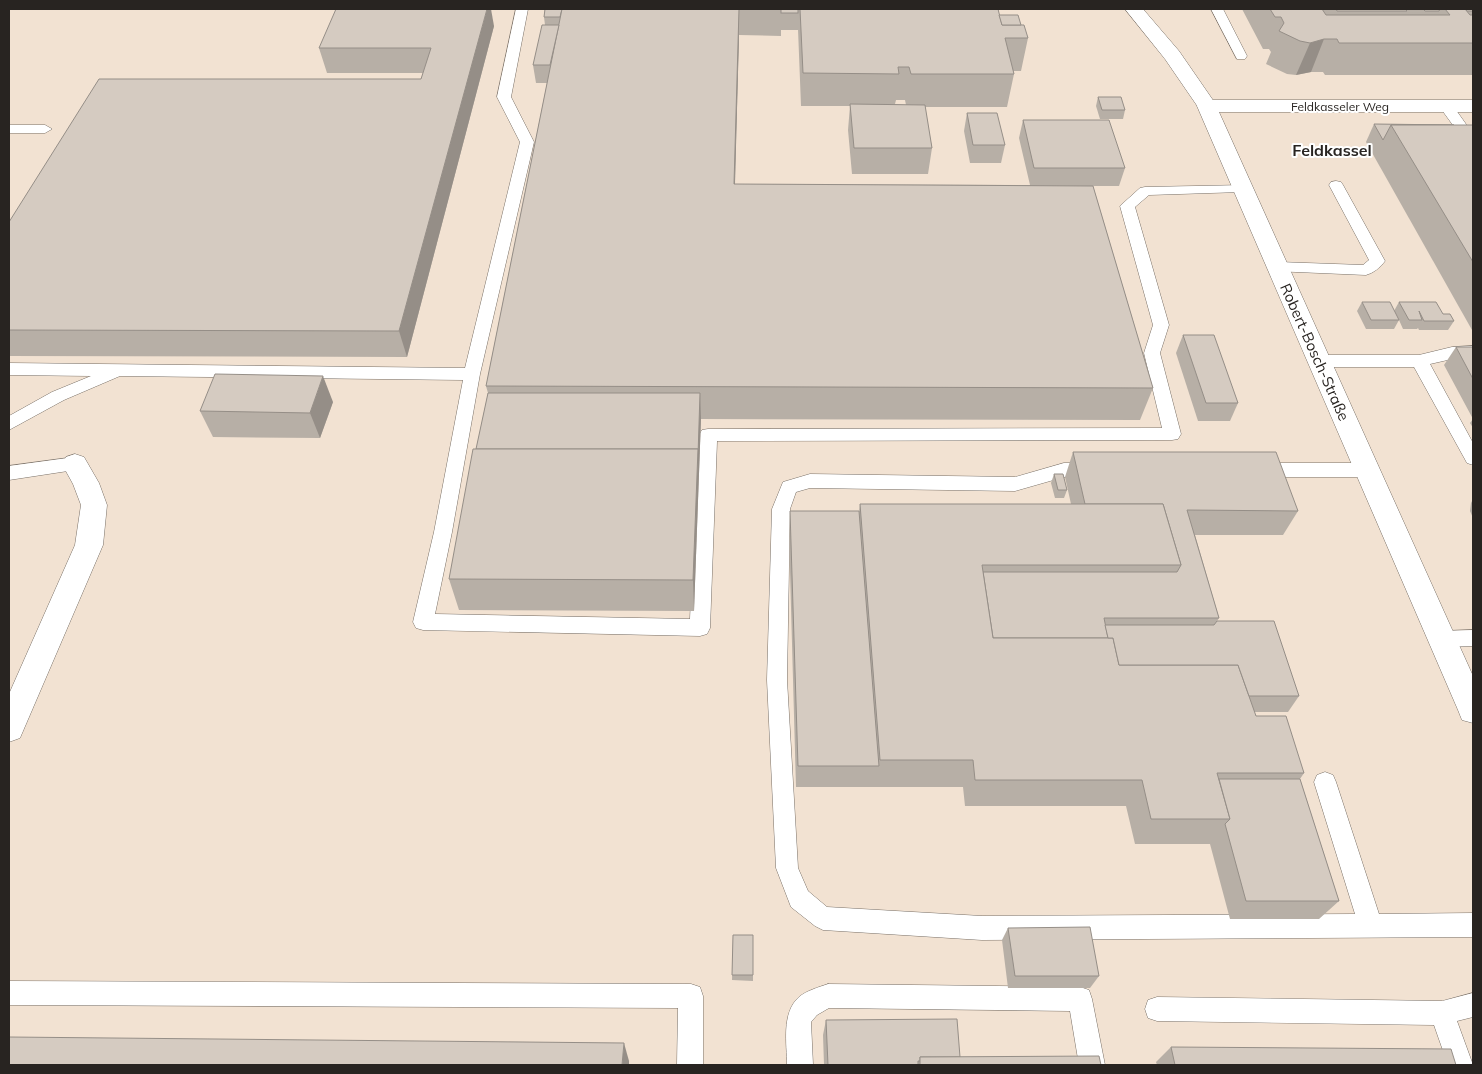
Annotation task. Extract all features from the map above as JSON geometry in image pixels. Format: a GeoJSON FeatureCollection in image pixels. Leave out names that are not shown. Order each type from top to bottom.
{"type":"FeatureCollection","features":[{"type":"Feature","properties":{"kind":"street","name":"Robert-Bosch-Straße"},"geometry":{"type":"LineString","coordinates":[[1138,9],[1172,54],[1207,106],[1241,188],[1473,710]]}},
{"type":"Feature","properties":{"kind":"street","name":"Feldkasseler Weg"},"geometry":{"type":"LineString","coordinates":[[1207,106],[1473,106]]}},
{"type":"Feature","properties":{"kind":"street"},"geometry":{"type":"LineString","coordinates":[[9,728],[89,545],[94,505],[86,483],[75,464]]}},
{"type":"Feature","properties":{"kind":"lane"},"geometry":{"type":"LineString","coordinates":[[1217,9],[1241,56]]}},
{"type":"Feature","properties":{"kind":"lane"},"geometry":{"type":"LineString","coordinates":[[522,13],[504,97],[527,142],[472,374],[443,532],[423,622],[700,628],[708,435],[1172,434],[1152,354],[1161,325],[1127,206],[1145,192],[1241,188]]}},
{"type":"Feature","properties":{"kind":"lane"},"geometry":{"type":"LineString","coordinates":[[1446,106],[1473,143]]}},
{"type":"Feature","properties":{"kind":"lane"},"geometry":{"type":"LineString","coordinates":[[9,129],[45,129]]}},
{"type":"Feature","properties":{"kind":"lane"},"geometry":{"type":"LineString","coordinates":[[1278,268],[1366,270],[1377,261],[1336,185]]}},
{"type":"Feature","properties":{"kind":"lane"},"geometry":{"type":"LineString","coordinates":[[1319,362],[1419,361],[1452,353],[1473,352]]}},
{"type":"Feature","properties":{"kind":"lane"},"geometry":{"type":"LineString","coordinates":[[1419,361],[1431,378],[1457,433],[1473,458]]}},
{"type":"Feature","properties":{"kind":"lane"},"geometry":{"type":"LineString","coordinates":[[9,369],[472,374]]}},
{"type":"Feature","properties":{"kind":"lane"},"geometry":{"type":"LineString","coordinates":[[9,424],[58,396],[120,370]]}},
{"type":"Feature","properties":{"kind":"lane"},"geometry":{"type":"LineString","coordinates":[[9,473],[75,464]]}},
{"type":"Feature","properties":{"kind":"lane"},"geometry":{"type":"LineString","coordinates":[[1113,470],[1064,470],[1015,484],[810,481],[789,488],[781,509],[777,680],[787,868],[799,899],[823,918],[982,928],[1473,925]]}},
{"type":"Feature","properties":{"kind":"lane"},"geometry":{"type":"LineString","coordinates":[[1239,470],[1367,470]]}},
{"type":"Feature","properties":{"kind":"lane"},"geometry":{"type":"LineString","coordinates":[[1442,639],[1473,638]]}},
{"type":"Feature","properties":{"kind":"lane"},"geometry":{"type":"LineString","coordinates":[[1325,782],[1371,926]]}},
{"type":"Feature","properties":{"kind":"lane"},"geometry":{"type":"LineString","coordinates":[[9,993],[692,996],[690,1065]]}},
{"type":"Feature","properties":{"kind":"lane"},"geometry":{"type":"LineString","coordinates":[[800,1065],[799,1019],[808,1006],[828,996],[1080,999],[1092,1065]]}},
{"type":"Feature","properties":{"kind":"lane"},"geometry":{"type":"LineString","coordinates":[[1157,1009],[1442,1013],[1473,1005]]}},
{"type":"Feature","properties":{"kind":"lane"},"geometry":{"type":"LineString","coordinates":[[1442,1013],[1461,1065]]}},
{"type":"Feature","properties":{"kind":"shaded area","name":"Feldkassel"},"geometry":{"type":"Polygon","coordinates":[[[9,9],[1473,9],[1473,1065],[9,1065],[9,9]]]}},
{"type":"Feature","properties":{"kind":"building"},"geometry":{"type":"Polygon","coordinates":[[[336,9],[487,9],[399,331],[9,330],[9,222],[99,79],[421,79],[431,48],[319,48],[336,9]]]}},
{"type":"Feature","properties":{"kind":"building"},"geometry":{"type":"Polygon","coordinates":[[[545,9],[562,9],[560,17],[544,17],[545,9]]]}},
{"type":"Feature","properties":{"kind":"building"},"geometry":{"type":"Polygon","coordinates":[[[562,9],[739,9],[734,184],[1093,186],[1153,388],[486,386],[562,9]]]}},
{"type":"Feature","properties":{"kind":"building"},"geometry":{"type":"Polygon","coordinates":[[[781,9],[798,9],[798,13],[781,13],[781,9]]]}},
{"type":"Feature","properties":{"kind":"building"},"geometry":{"type":"Polygon","coordinates":[[[800,9],[998,9],[1002,25],[1024,25],[1028,38],[1005,38],[1014,74],[911,74],[909,67],[898,67],[899,74],[803,73],[800,9]]]}},
{"type":"Feature","properties":{"kind":"building"},"geometry":{"type":"Polygon","coordinates":[[[1270,9],[1322,9],[1326,15],[1450,15],[1445,9],[1465,9],[1470,15],[1473,15],[1473,43],[1339,43],[1337,39],[1324,39],[1310,43],[1300,41],[1279,31],[1284,23],[1281,17],[1275,17],[1270,9]]]}},
{"type":"Feature","properties":{"kind":"building"},"geometry":{"type":"Polygon","coordinates":[[[1336,9],[1405,9],[1407,11],[1337,11],[1336,9]]]}},
{"type":"Feature","properties":{"kind":"building"},"geometry":{"type":"Polygon","coordinates":[[[1423,9],[1440,9],[1439,11],[1425,11],[1423,9]]]}},
{"type":"Feature","properties":{"kind":"building"},"geometry":{"type":"Polygon","coordinates":[[[999,15],[1018,15],[1021,25],[1002,25],[999,15]]]}},
{"type":"Feature","properties":{"kind":"building"},"geometry":{"type":"Polygon","coordinates":[[[542,25],[559,25],[550,65],[533,65],[542,25]]]}},
{"type":"Feature","properties":{"kind":"building"},"geometry":{"type":"Polygon","coordinates":[[[1098,97],[1121,97],[1125,110],[1102,110],[1098,97]]]}},
{"type":"Feature","properties":{"kind":"building"},"geometry":{"type":"Polygon","coordinates":[[[850,104],[925,105],[932,148],[854,148],[850,104]]]}},
{"type":"Feature","properties":{"kind":"building"},"geometry":{"type":"Polygon","coordinates":[[[967,113],[997,113],[1005,145],[973,145],[967,113]]]}},
{"type":"Feature","properties":{"kind":"building"},"geometry":{"type":"Polygon","coordinates":[[[1023,120],[1109,120],[1125,168],[1034,168],[1023,120]]]}},
{"type":"Feature","properties":{"kind":"building"},"geometry":{"type":"Polygon","coordinates":[[[1374,124],[1454,125],[1391,125],[1383,140],[1374,124]]]}},
{"type":"Feature","properties":{"kind":"building"},"geometry":{"type":"Polygon","coordinates":[[[1391,125],[1473,125],[1473,262],[1391,125]]]}},
{"type":"Feature","properties":{"kind":"building"},"geometry":{"type":"Polygon","coordinates":[[[1362,302],[1390,302],[1399,320],[1371,320],[1362,302]]]}},
{"type":"Feature","properties":{"kind":"building"},"geometry":{"type":"Polygon","coordinates":[[[1399,302],[1436,302],[1443,314],[1450,314],[1454,321],[1424,321],[1419,311],[1422,320],[1409,320],[1399,302]]]}},
{"type":"Feature","properties":{"kind":"building"},"geometry":{"type":"Polygon","coordinates":[[[1183,335],[1214,335],[1238,403],[1206,403],[1183,335]]]}},
{"type":"Feature","properties":{"kind":"building"},"geometry":{"type":"Polygon","coordinates":[[[1456,347],[1473,347],[1473,379],[1456,347]]]}},
{"type":"Feature","properties":{"kind":"building"},"geometry":{"type":"Polygon","coordinates":[[[215,374],[323,376],[310,413],[200,411],[215,374]]]}},
{"type":"Feature","properties":{"kind":"building"},"geometry":{"type":"Polygon","coordinates":[[[488,393],[700,393],[698,456],[698,449],[476,449],[488,393]]]}},
{"type":"Feature","properties":{"kind":"building"},"geometry":{"type":"Polygon","coordinates":[[[473,449],[698,449],[693,580],[449,579],[473,449]]]}},
{"type":"Feature","properties":{"kind":"building"},"geometry":{"type":"Polygon","coordinates":[[[1073,452],[1276,452],[1298,511],[1187,510],[1219,618],[1104,618],[1108,638],[993,638],[983,572],[1177,572],[1181,565],[1163,504],[1085,504],[1073,452]]]}},
{"type":"Feature","properties":{"kind":"building"},"geometry":{"type":"Polygon","coordinates":[[[1054,474],[1063,474],[1067,490],[1058,490],[1054,474]]]}},
{"type":"Feature","properties":{"kind":"building"},"geometry":{"type":"Polygon","coordinates":[[[860,504],[1163,504],[1181,565],[982,565],[993,638],[1113,638],[1119,665],[1238,665],[1256,716],[1286,716],[1304,773],[1217,773],[1230,819],[1151,819],[1142,780],[975,780],[973,760],[880,760],[860,504]]]}},
{"type":"Feature","properties":{"kind":"building"},"geometry":{"type":"Polygon","coordinates":[[[790,511],[859,511],[879,766],[798,766],[790,511]]]}},
{"type":"Feature","properties":{"kind":"building"},"geometry":{"type":"Polygon","coordinates":[[[1217,621],[1274,621],[1299,696],[1249,696],[1238,665],[1119,665],[1113,638],[1108,638],[1105,625],[1214,625],[1217,621]]]}},
{"type":"Feature","properties":{"kind":"building"},"geometry":{"type":"Polygon","coordinates":[[[1219,779],[1300,779],[1339,901],[1246,901],[1225,824],[1230,819],[1219,779]]]}},
{"type":"Feature","properties":{"kind":"building"},"geometry":{"type":"Polygon","coordinates":[[[1090,927],[1099,976],[1015,976],[1008,928],[1090,927]]]}},
{"type":"Feature","properties":{"kind":"building"},"geometry":{"type":"Polygon","coordinates":[[[733,935],[753,935],[753,975],[732,975],[733,935]]]}},
{"type":"Feature","properties":{"kind":"building"},"geometry":{"type":"Polygon","coordinates":[[[957,1019],[960,1057],[920,1057],[918,1065],[828,1065],[826,1020],[957,1019]]]}},
{"type":"Feature","properties":{"kind":"building"},"geometry":{"type":"Polygon","coordinates":[[[9,1037],[624,1043],[622,1065],[9,1065],[9,1037]]]}},
{"type":"Feature","properties":{"kind":"building"},"geometry":{"type":"Polygon","coordinates":[[[1171,1047],[1451,1049],[1456,1065],[1175,1065],[1171,1047]]]}},
{"type":"Feature","properties":{"kind":"building"},"geometry":{"type":"Polygon","coordinates":[[[1099,1056],[1101,1065],[920,1065],[920,1057],[1099,1056]]]}},
{"type":"Feature","properties":{"kind":"district","name":"Feldkassel"},"geometry":{"type":"Point","coordinates":[1332,150]}}]}
